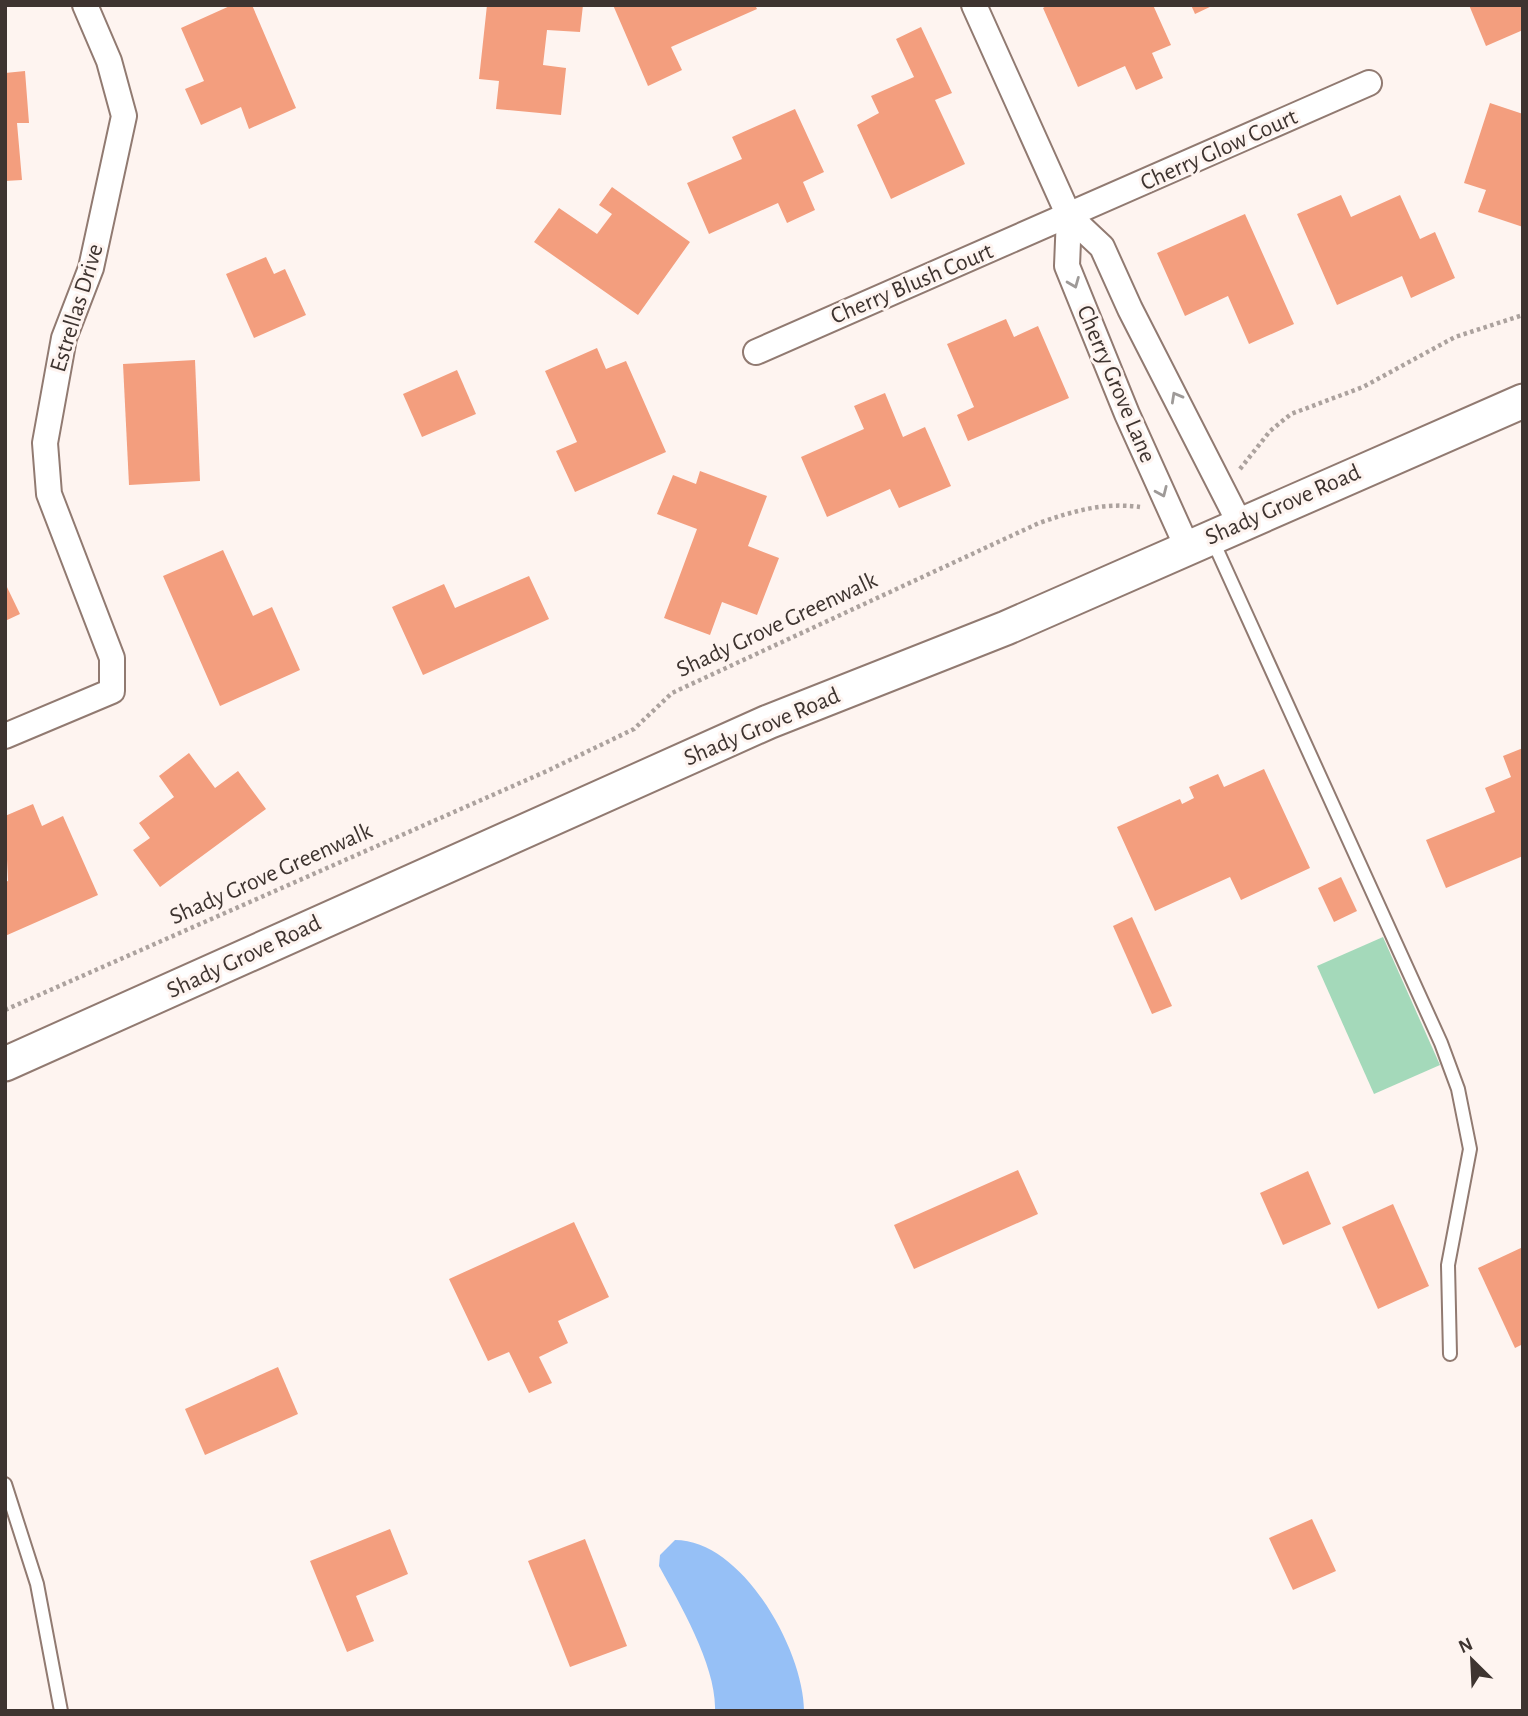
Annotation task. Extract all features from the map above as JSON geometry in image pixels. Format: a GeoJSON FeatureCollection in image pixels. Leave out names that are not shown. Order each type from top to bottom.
{"type":"FeatureCollection","features":[{"type":"Feature","properties":{"kind":"main road","name":"Shady Grove Road"},"geometry":{"type":"LineString","coordinates":[[5,1064],[768,722],[1006,628],[1523,401]]}},
{"type":"Feature","properties":{"kind":"street","name":"Estrellas Drive"},"geometry":{"type":"LineString","coordinates":[[5,736],[112,691],[112,657],[49,495],[45,443],[64,338],[91,268],[124,116],[109,61],[85,5]]}},
{"type":"Feature","properties":{"kind":"street","name":"Cherry Grove Lane"},"geometry":{"type":"LineString","coordinates":[[974,5],[1069,216],[1102,247],[1130,309],[1219,480],[1213,536],[1167,503],[1067,266],[1069,216]]}},
{"type":"Feature","properties":{"kind":"street","name":"Cherry Glow Court"},"geometry":{"type":"LineString","coordinates":[[1069,216],[1369,83]]}},
{"type":"Feature","properties":{"kind":"street","name":"Cherry Blush Court"},"geometry":{"type":"LineString","coordinates":[[755,352],[1069,216]]}},
{"type":"Feature","properties":{"kind":"lane"},"geometry":{"type":"LineString","coordinates":[[1213,536],[1441,1043],[1458,1089],[1470,1149],[1448,1265],[1450,1354]]}},
{"type":"Feature","properties":{"kind":"lane"},"geometry":{"type":"LineString","coordinates":[[5,1484],[37,1584],[61,1711]]}},
{"type":"Feature","properties":{"kind":"path"},"geometry":{"type":"LineString","coordinates":[[1219,480],[1238,472],[1269,431],[1291,414],[1363,387],[1455,337],[1523,315]]}},
{"type":"Feature","properties":{"kind":"path","name":"Shady Grove Greenwalk"},"geometry":{"type":"LineString","coordinates":[[5,1010],[547,771],[634,729],[672,693],[1039,523],[1077,510],[1112,504],[1151,510],[1167,503]]}},
{"type":"Feature","properties":{"kind":"green space"},"geometry":{"type":"Polygon","coordinates":[[[1383,937],[1440,1065],[1374,1094],[1317,966],[1383,937]]]}},
{"type":"Feature","properties":{"kind":"water"},"geometry":{"type":"Polygon","coordinates":[[[675,1540],[700,1545],[724,1558],[746,1578],[765,1603],[793,1659],[801,1686],[804,1711],[715,1711],[714,1694],[704,1656],[659,1566],[660,1555],[675,1540]]]}},
{"type":"Feature","properties":{"kind":"building"},"geometry":{"type":"Polygon","coordinates":[[[232,5],[252,5],[296,108],[249,129],[241,107],[201,125],[185,89],[204,81],[181,28],[232,5]]]}},
{"type":"Feature","properties":{"kind":"building"},"geometry":{"type":"Polygon","coordinates":[[[487,5],[583,5],[580,32],[547,30],[543,65],[566,68],[561,115],[496,109],[499,81],[479,79],[487,5]]]}},
{"type":"Feature","properties":{"kind":"building"},"geometry":{"type":"Polygon","coordinates":[[[613,5],[755,5],[757,9],[671,47],[682,70],[648,86],[613,5]]]}},
{"type":"Feature","properties":{"kind":"building"},"geometry":{"type":"Polygon","coordinates":[[[1048,5],[1153,5],[1171,45],[1152,53],[1163,78],[1136,90],[1125,66],[1078,87],[1043,8],[1048,5]]]}},
{"type":"Feature","properties":{"kind":"building"},"geometry":{"type":"Polygon","coordinates":[[[1191,5],[1214,5],[1195,14],[1191,5]]]}},
{"type":"Feature","properties":{"kind":"building"},"geometry":{"type":"Polygon","coordinates":[[[1469,5],[1523,5],[1523,30],[1486,46],[1469,5]]]}},
{"type":"Feature","properties":{"kind":"building"},"geometry":{"type":"Polygon","coordinates":[[[921,27],[952,93],[935,100],[965,164],[891,199],[857,125],[879,113],[871,96],[914,77],[896,39],[921,27]]]}},
{"type":"Feature","properties":{"kind":"building"},"geometry":{"type":"Polygon","coordinates":[[[25,71],[29,123],[17,123],[22,180],[5,181],[5,73],[25,71]]]}},
{"type":"Feature","properties":{"kind":"building"},"geometry":{"type":"Polygon","coordinates":[[[1490,103],[1523,114],[1523,227],[1478,212],[1486,190],[1464,183],[1490,103]]]}},
{"type":"Feature","properties":{"kind":"building"},"geometry":{"type":"Polygon","coordinates":[[[795,109],[824,172],[803,182],[815,210],[787,223],[778,203],[709,234],[687,183],[742,159],[732,137],[795,109]]]}},
{"type":"Feature","properties":{"kind":"building"},"geometry":{"type":"Polygon","coordinates":[[[612,187],[690,242],[638,315],[534,242],[559,208],[597,234],[612,214],[599,205],[612,187]]]}},
{"type":"Feature","properties":{"kind":"building"},"geometry":{"type":"Polygon","coordinates":[[[1341,195],[1351,217],[1400,195],[1420,239],[1435,232],[1455,278],[1411,298],[1402,276],[1337,305],[1297,214],[1341,195]]]}},
{"type":"Feature","properties":{"kind":"building"},"geometry":{"type":"Polygon","coordinates":[[[1245,214],[1294,324],[1249,344],[1228,296],[1185,316],[1157,253],[1245,214]]]}},
{"type":"Feature","properties":{"kind":"building"},"geometry":{"type":"Polygon","coordinates":[[[266,257],[274,274],[285,269],[306,315],[254,338],[226,274],[266,257]]]}},
{"type":"Feature","properties":{"kind":"building"},"geometry":{"type":"Polygon","coordinates":[[[1006,319],[1014,337],[1038,326],[1069,398],[968,441],[957,415],[974,407],[947,344],[1006,319]]]}},
{"type":"Feature","properties":{"kind":"building"},"geometry":{"type":"Polygon","coordinates":[[[597,348],[606,369],[626,361],[666,452],[575,492],[556,451],[577,442],[545,371],[597,348]]]}},
{"type":"Feature","properties":{"kind":"building"},"geometry":{"type":"Polygon","coordinates":[[[195,360],[200,481],[129,485],[123,364],[195,360]]]}},
{"type":"Feature","properties":{"kind":"building"},"geometry":{"type":"Polygon","coordinates":[[[457,370],[476,414],[422,437],[403,394],[457,370]]]}},
{"type":"Feature","properties":{"kind":"building"},"geometry":{"type":"Polygon","coordinates":[[[885,393],[903,437],[925,427],[951,486],[899,508],[890,489],[827,517],[801,457],[864,429],[854,406],[885,393]]]}},
{"type":"Feature","properties":{"kind":"building"},"geometry":{"type":"Polygon","coordinates":[[[700,471],[767,496],[748,546],[779,558],[757,615],[722,602],[710,635],[664,618],[697,529],[657,514],[673,475],[696,484],[700,471]]]}},
{"type":"Feature","properties":{"kind":"building"},"geometry":{"type":"Polygon","coordinates":[[[223,550],[253,616],[272,607],[300,670],[220,706],[163,576],[223,550]]]}},
{"type":"Feature","properties":{"kind":"building"},"geometry":{"type":"Polygon","coordinates":[[[529,576],[549,619],[423,675],[392,607],[444,584],[455,608],[529,576]]]}},
{"type":"Feature","properties":{"kind":"building"},"geometry":{"type":"Polygon","coordinates":[[[5,583],[20,614],[5,621],[5,583]]]}},
{"type":"Feature","properties":{"kind":"building"},"geometry":{"type":"Polygon","coordinates":[[[1523,748],[1523,856],[1446,888],[1426,840],[1495,812],[1485,788],[1511,777],[1503,756],[1523,748]]]}},
{"type":"Feature","properties":{"kind":"building"},"geometry":{"type":"Polygon","coordinates":[[[189,753],[215,788],[238,771],[266,809],[160,887],[133,850],[150,838],[139,823],[174,797],[159,776],[189,753]]]}},
{"type":"Feature","properties":{"kind":"building"},"geometry":{"type":"Polygon","coordinates":[[[1264,769],[1310,868],[1241,900],[1230,877],[1155,911],[1117,827],[1180,799],[1182,804],[1194,798],[1189,787],[1218,774],[1224,787],[1264,769]]]}},
{"type":"Feature","properties":{"kind":"building"},"geometry":{"type":"Polygon","coordinates":[[[33,804],[42,826],[63,816],[98,895],[5,936],[5,882],[8,881],[5,816],[33,804]]]}},
{"type":"Feature","properties":{"kind":"building"},"geometry":{"type":"Polygon","coordinates":[[[1341,877],[1357,911],[1334,922],[1318,888],[1341,877]]]}},
{"type":"Feature","properties":{"kind":"building"},"geometry":{"type":"Polygon","coordinates":[[[1132,917],[1172,1006],[1152,1014],[1113,926],[1132,917]]]}},
{"type":"Feature","properties":{"kind":"building"},"geometry":{"type":"Polygon","coordinates":[[[1018,1170],[1038,1214],[914,1269],[894,1225],[1018,1170]]]}},
{"type":"Feature","properties":{"kind":"building"},"geometry":{"type":"Polygon","coordinates":[[[1308,1171],[1331,1224],[1283,1245],[1260,1193],[1308,1171]]]}},
{"type":"Feature","properties":{"kind":"building"},"geometry":{"type":"Polygon","coordinates":[[[1393,1204],[1429,1286],[1378,1309],[1342,1227],[1393,1204]]]}},
{"type":"Feature","properties":{"kind":"building"},"geometry":{"type":"Polygon","coordinates":[[[574,1222],[609,1297],[558,1321],[568,1343],[539,1357],[552,1383],[529,1393],[509,1352],[488,1361],[449,1279],[574,1222]]]}},
{"type":"Feature","properties":{"kind":"building"},"geometry":{"type":"Polygon","coordinates":[[[1523,1247],[1523,1344],[1515,1348],[1478,1268],[1523,1247]]]}},
{"type":"Feature","properties":{"kind":"building"},"geometry":{"type":"Polygon","coordinates":[[[278,1367],[298,1414],[205,1455],[185,1409],[278,1367]]]}},
{"type":"Feature","properties":{"kind":"building"},"geometry":{"type":"Polygon","coordinates":[[[1312,1519],[1336,1571],[1293,1590],[1269,1538],[1312,1519]]]}},
{"type":"Feature","properties":{"kind":"building"},"geometry":{"type":"Polygon","coordinates":[[[390,1529],[408,1574],[356,1596],[374,1641],[347,1652],[310,1561],[390,1529]]]}},
{"type":"Feature","properties":{"kind":"building"},"geometry":{"type":"Polygon","coordinates":[[[585,1539],[627,1646],[570,1667],[528,1561],[585,1539]]]}}]}
